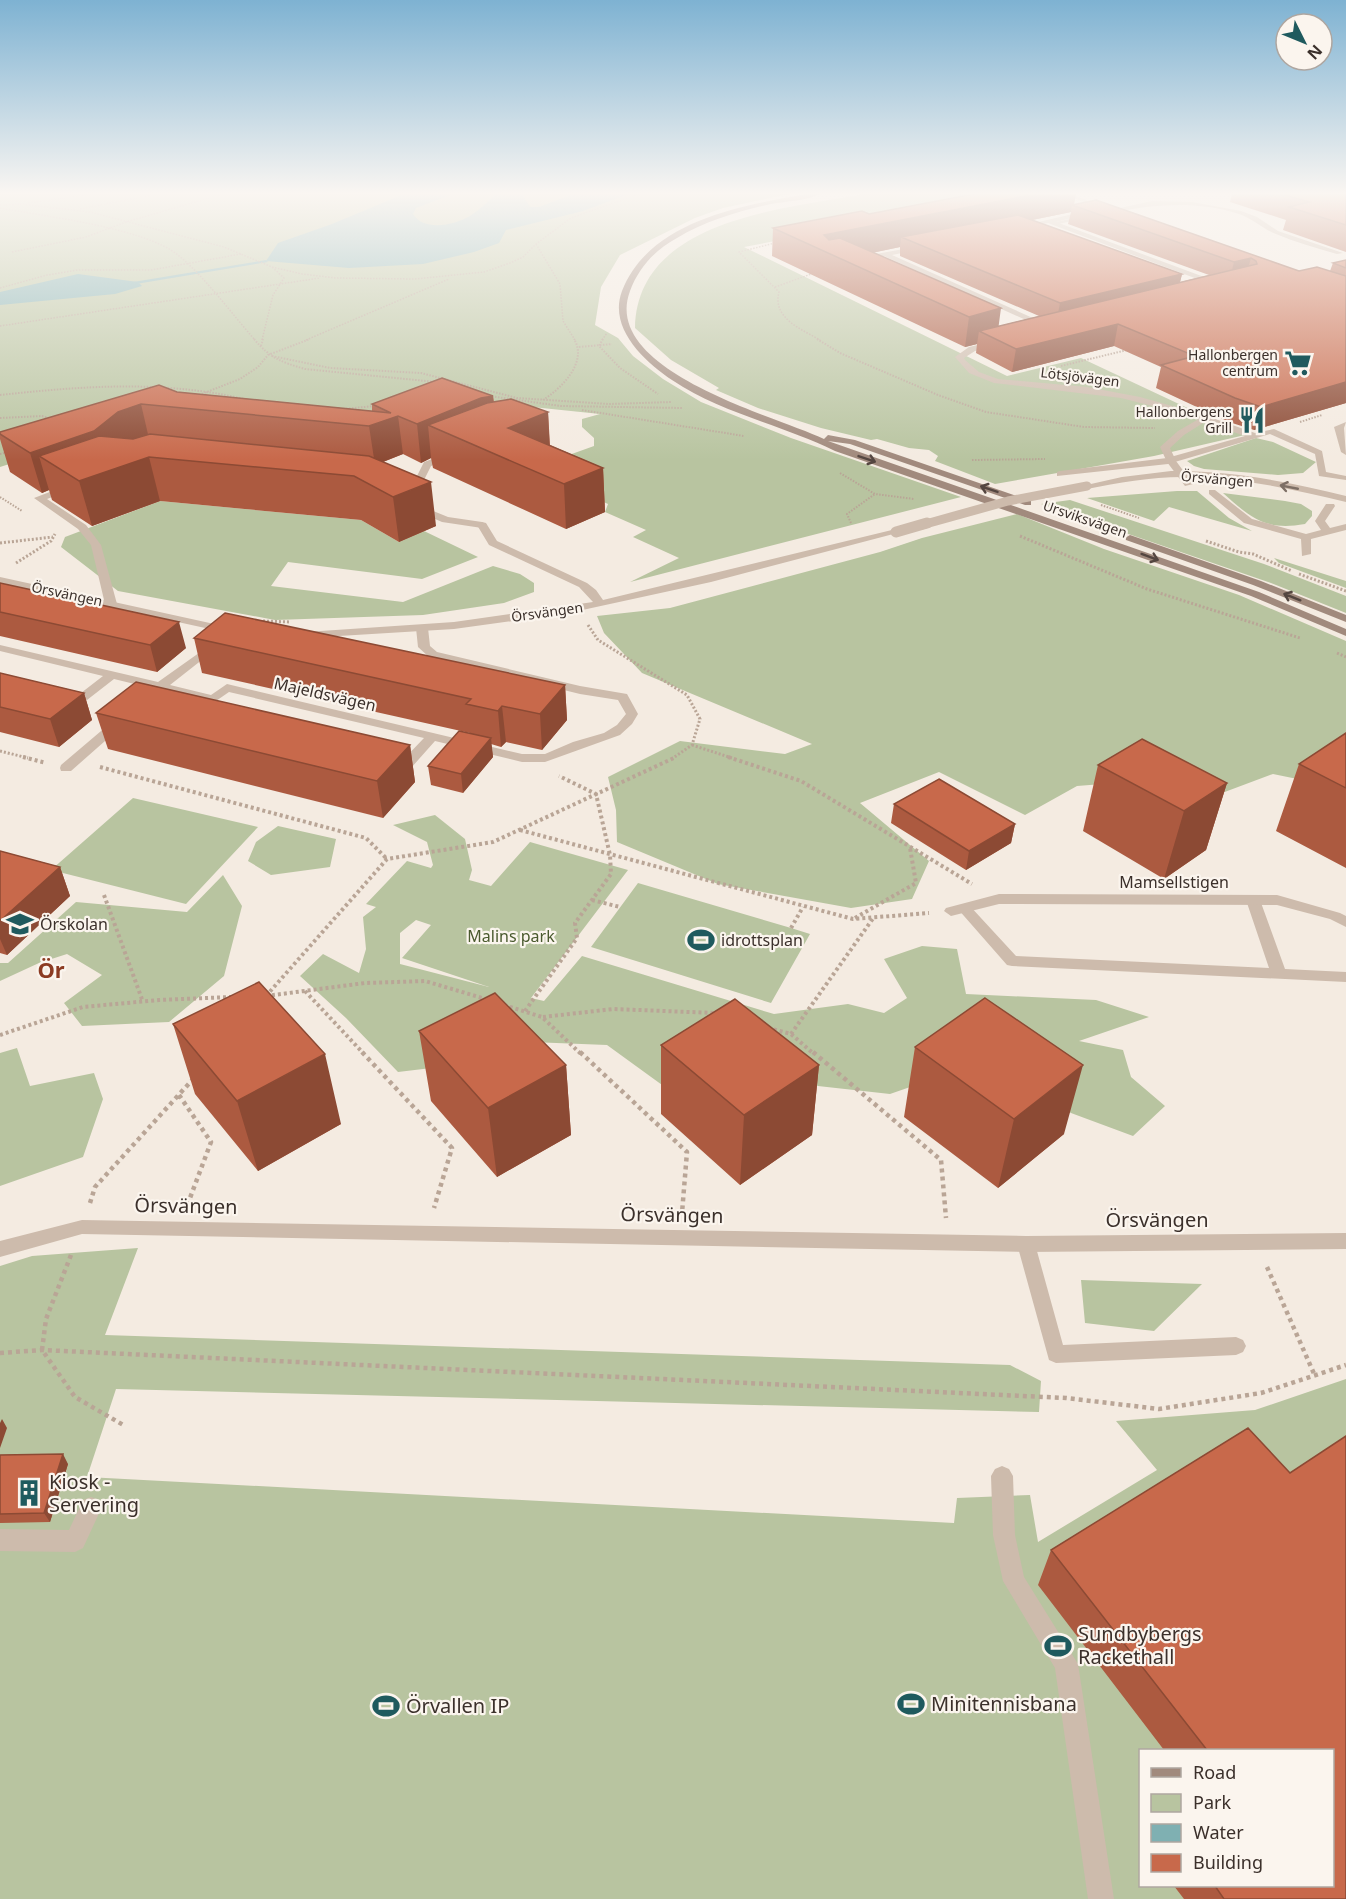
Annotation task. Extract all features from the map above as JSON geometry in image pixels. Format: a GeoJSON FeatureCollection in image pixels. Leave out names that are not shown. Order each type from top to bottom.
{"type":"FeatureCollection","features":[{"type":"Feature","properties":{"kind":"street","name":"Ursviksvägen"},"geometry":{"type":"LineString","coordinates":[[627,283],[622,308],[627,328],[634,341],[676,379],[727,404],[813,436],[838,449],[1255,594],[1346,633]]}},
{"type":"Feature","properties":{"kind":"street"},"geometry":{"type":"LineString","coordinates":[[949,283],[1054,329],[1044,332]]}},
{"type":"Feature","properties":{"kind":"street"},"geometry":{"type":"LineString","coordinates":[[1216,283],[1228,287],[1216,290]]}},
{"type":"Feature","properties":{"kind":"street","name":"Lötsjövägen"},"geometry":{"type":"LineString","coordinates":[[1001,342],[972,349],[959,357],[964,366],[981,376],[1005,383],[1055,386],[1166,405],[1255,436]]}},
{"type":"Feature","properties":{"kind":"street"},"geometry":{"type":"LineString","coordinates":[[1188,484],[1182,474],[1168,461],[1165,447],[1207,418]]}},
{"type":"Feature","properties":{"kind":"street"},"geometry":{"type":"LineString","coordinates":[[1346,425],[1339,427],[1346,452]]}},
{"type":"Feature","properties":{"kind":"street"},"geometry":{"type":"LineString","coordinates":[[1060,474],[1168,461],[1271,431],[1319,453],[1322,474],[1345,474],[1337,500],[1320,520],[1327,532]]}},
{"type":"Feature","properties":{"kind":"street","name":"Ursviksvägen"},"geometry":{"type":"LineString","coordinates":[[813,436],[852,442],[1042,508]]}},
{"type":"Feature","properties":{"kind":"street"},"geometry":{"type":"LineString","coordinates":[[397,487],[421,477],[427,465],[457,453]]}},
{"type":"Feature","properties":{"kind":"street","name":"Örsvängen"},"geometry":{"type":"LineString","coordinates":[[298,635],[357,634],[422,628],[600,604],[896,532],[1008,501],[1132,478],[1182,474],[1284,486],[1337,500],[1346,510]]}},
{"type":"Feature","properties":{"kind":"street"},"geometry":{"type":"LineString","coordinates":[[84,483],[39,498],[82,527],[96,545],[111,604]]}},
{"type":"Feature","properties":{"kind":"street","name":"Örsvängen"},"geometry":{"type":"LineString","coordinates":[[1087,486],[1188,484],[1227,488]]}},
{"type":"Feature","properties":{"kind":"street"},"geometry":{"type":"LineString","coordinates":[[1212,492],[1248,521],[1306,537],[1346,527]]}},
{"type":"Feature","properties":{"kind":"street","name":"Örsvängen"},"geometry":{"type":"LineString","coordinates":[[1266,493],[1337,500]]}},
{"type":"Feature","properties":{"kind":"street"},"geometry":{"type":"LineString","coordinates":[[405,502],[446,520],[482,525],[493,543],[583,585],[592,592],[600,604]]}},
{"type":"Feature","properties":{"kind":"street","name":"Ursviksvägen"},"geometry":{"type":"LineString","coordinates":[[1119,534],[1257,583],[1346,619]]}},
{"type":"Feature","properties":{"kind":"street"},"geometry":{"type":"LineString","coordinates":[[1306,537],[1306,554]]}},
{"type":"Feature","properties":{"kind":"street","name":"Örsvängen"},"geometry":{"type":"LineString","coordinates":[[0,580],[238,631],[161,686]]}},
{"type":"Feature","properties":{"kind":"street"},"geometry":{"type":"LineString","coordinates":[[422,628],[424,647],[433,655],[580,690],[605,692],[623,697],[632,714],[627,724],[597,741],[578,745],[547,758]]}},
{"type":"Feature","properties":{"kind":"street"},"geometry":{"type":"LineString","coordinates":[[0,648],[213,699]]}},
{"type":"Feature","properties":{"kind":"street"},"geometry":{"type":"LineString","coordinates":[[52,690],[83,698],[113,674]]}},
{"type":"Feature","properties":{"kind":"street"},"geometry":{"type":"LineString","coordinates":[[144,701],[161,686]]}},
{"type":"Feature","properties":{"kind":"street","name":"Majeldsvägen"},"geometry":{"type":"LineString","coordinates":[[197,713],[227,688],[522,758],[547,758]]}},
{"type":"Feature","properties":{"kind":"street"},"geometry":{"type":"LineString","coordinates":[[70,765],[126,716]]}},
{"type":"Feature","properties":{"kind":"street"},"geometry":{"type":"LineString","coordinates":[[384,760],[406,765],[432,736]]}},
{"type":"Feature","properties":{"kind":"street","name":"Mamsellstigen"},"geometry":{"type":"LineString","coordinates":[[958,910],[999,899],[1277,900],[1335,916],[1346,922]]}},
{"type":"Feature","properties":{"kind":"street"},"geometry":{"type":"LineString","coordinates":[[1253,900],[1279,974]]}},
{"type":"Feature","properties":{"kind":"street"},"geometry":{"type":"LineString","coordinates":[[958,910],[1012,961],[1346,977]]}},
{"type":"Feature","properties":{"kind":"street","name":"Örsvängen"},"geometry":{"type":"LineString","coordinates":[[0,1249],[82,1227],[1026,1244],[1346,1241]]}},
{"type":"Feature","properties":{"kind":"street"},"geometry":{"type":"LineString","coordinates":[[1026,1244],[1056,1354],[1236,1346]]}},
{"type":"Feature","properties":{"kind":"street"},"geometry":{"type":"LineString","coordinates":[[1002,1476],[1004,1535],[1014,1581],[1066,1664],[1101,1899]]}},
{"type":"Feature","properties":{"kind":"street"},"geometry":{"type":"LineString","coordinates":[[0,1540],[75,1541],[91,1507]]}},
{"type":"Feature","properties":{"kind":"path"},"geometry":{"type":"LineString","coordinates":[[0,288],[19,283]]}},
{"type":"Feature","properties":{"kind":"path"},"geometry":{"type":"LineString","coordinates":[[205,283],[268,355],[276,361],[308,369],[416,377],[441,383]]}},
{"type":"Feature","properties":{"kind":"path"},"geometry":{"type":"LineString","coordinates":[[0,326],[281,283]]}},
{"type":"Feature","properties":{"kind":"path"},"geometry":{"type":"LineString","coordinates":[[261,347],[273,296],[281,283]]}},
{"type":"Feature","properties":{"kind":"path"},"geometry":{"type":"LineString","coordinates":[[192,398],[240,379],[258,367],[268,355],[344,326],[440,283]]}},
{"type":"Feature","properties":{"kind":"path"},"geometry":{"type":"LineString","coordinates":[[532,409],[553,394],[569,377],[579,357],[579,347],[563,321],[559,283]]}},
{"type":"Feature","properties":{"kind":"path"},"geometry":{"type":"LineString","coordinates":[[770,283],[779,292],[776,303],[779,311],[790,322],[840,353],[938,395],[986,412],[1084,427],[1188,429]]}},
{"type":"Feature","properties":{"kind":"path"},"geometry":{"type":"LineString","coordinates":[[774,287],[787,283]]}},
{"type":"Feature","properties":{"kind":"path"},"geometry":{"type":"LineString","coordinates":[[599,346],[610,329]]}},
{"type":"Feature","properties":{"kind":"path"},"geometry":{"type":"LineString","coordinates":[[579,347],[634,341]]}},
{"type":"Feature","properties":{"kind":"path"},"geometry":{"type":"LineString","coordinates":[[480,394],[539,404],[621,409],[684,408],[620,368],[599,346]]}},
{"type":"Feature","properties":{"kind":"path"},"geometry":{"type":"LineString","coordinates":[[1055,386],[1048,375],[1052,368],[1131,348]]}},
{"type":"Feature","properties":{"kind":"path"},"geometry":{"type":"LineString","coordinates":[[268,355],[330,368],[421,373],[502,395],[543,400],[609,404],[672,402]]}},
{"type":"Feature","properties":{"kind":"path"},"geometry":{"type":"LineString","coordinates":[[0,395],[47,390],[157,385],[214,391],[245,399]]}},
{"type":"Feature","properties":{"kind":"path"},"geometry":{"type":"LineString","coordinates":[[520,405],[539,404]]}},
{"type":"Feature","properties":{"kind":"path"},"geometry":{"type":"LineString","coordinates":[[343,409],[376,406]]}},
{"type":"Feature","properties":{"kind":"path"},"geometry":{"type":"LineString","coordinates":[[567,408],[748,435],[738,429]]}},
{"type":"Feature","properties":{"kind":"path"},"geometry":{"type":"LineString","coordinates":[[1271,431],[1323,415]]}},
{"type":"Feature","properties":{"kind":"path"},"geometry":{"type":"LineString","coordinates":[[0,418],[42,416],[61,421]]}},
{"type":"Feature","properties":{"kind":"path"},"geometry":{"type":"LineString","coordinates":[[0,454],[11,451]]}},
{"type":"Feature","properties":{"kind":"path"},"geometry":{"type":"LineString","coordinates":[[968,460],[1053,459]]}},
{"type":"Feature","properties":{"kind":"path"},"geometry":{"type":"LineString","coordinates":[[837,472],[875,494],[898,495],[918,500]]}},
{"type":"Feature","properties":{"kind":"path"},"geometry":{"type":"LineString","coordinates":[[854,529],[847,514],[875,494]]}},
{"type":"Feature","properties":{"kind":"path"},"geometry":{"type":"LineString","coordinates":[[14,564],[54,537],[57,528],[46,520],[47,517],[60,512]]}},
{"type":"Feature","properties":{"kind":"path"},"geometry":{"type":"LineString","coordinates":[[1011,533],[1147,589],[1305,640]]}},
{"type":"Feature","properties":{"kind":"path"},"geometry":{"type":"LineString","coordinates":[[0,543],[54,537]]}},
{"type":"Feature","properties":{"kind":"path"},"geometry":{"type":"LineString","coordinates":[[259,1004],[387,859],[493,842],[678,756],[692,745],[700,719],[687,695],[598,640],[575,608]]}},
{"type":"Feature","properties":{"kind":"path"},"geometry":{"type":"LineString","coordinates":[[253,620],[294,622]]}},
{"type":"Feature","properties":{"kind":"path"},"geometry":{"type":"LineString","coordinates":[[1336,652],[1346,657]]}},
{"type":"Feature","properties":{"kind":"path"},"geometry":{"type":"LineString","coordinates":[[692,745],[801,781],[999,899]]}},
{"type":"Feature","properties":{"kind":"path"},"geometry":{"type":"LineString","coordinates":[[0,751],[70,765],[366,838],[387,859]]}},
{"type":"Feature","properties":{"kind":"path"},"geometry":{"type":"LineString","coordinates":[[547,758],[561,779],[596,794]]}},
{"type":"Feature","properties":{"kind":"path"},"geometry":{"type":"LineString","coordinates":[[525,1011],[577,938],[575,923],[611,874],[610,855],[596,794]]}},
{"type":"Feature","properties":{"kind":"path"},"geometry":{"type":"LineString","coordinates":[[519,830],[853,919],[958,910]]}},
{"type":"Feature","properties":{"kind":"path"},"geometry":{"type":"LineString","coordinates":[[853,919],[916,883],[910,847]]}},
{"type":"Feature","properties":{"kind":"path"},"geometry":{"type":"LineString","coordinates":[[104,895],[143,1002]]}},
{"type":"Feature","properties":{"kind":"path"},"geometry":{"type":"LineString","coordinates":[[592,900],[620,907]]}},
{"type":"Feature","properties":{"kind":"path"},"geometry":{"type":"LineString","coordinates":[[791,928],[803,907]]}},
{"type":"Feature","properties":{"kind":"path"},"geometry":{"type":"LineString","coordinates":[[791,1034],[874,917]]}},
{"type":"Feature","properties":{"kind":"path"},"geometry":{"type":"LineString","coordinates":[[254,996],[365,983],[425,981],[492,1001]]}},
{"type":"Feature","properties":{"kind":"path"},"geometry":{"type":"LineString","coordinates":[[304,991],[452,1148],[427,1233]]}},
{"type":"Feature","properties":{"kind":"path"},"geometry":{"type":"LineString","coordinates":[[0,1035],[83,1007],[242,997]]}},
{"type":"Feature","properties":{"kind":"path"},"geometry":{"type":"LineString","coordinates":[[503,1004],[542,1017],[687,1152],[681,1238]]}},
{"type":"Feature","properties":{"kind":"path"},"geometry":{"type":"LineString","coordinates":[[542,1017],[613,1009],[718,1014]]}},
{"type":"Feature","properties":{"kind":"path"},"geometry":{"type":"LineString","coordinates":[[760,1025],[791,1034],[941,1160],[947,1242]]}},
{"type":"Feature","properties":{"kind":"path"},"geometry":{"type":"LineString","coordinates":[[125,1426],[75,1397],[42,1350],[46,1319],[95,1187],[200,1070]]}},
{"type":"Feature","properties":{"kind":"path"},"geometry":{"type":"LineString","coordinates":[[178,1095],[211,1142],[178,1228]]}},
{"type":"Feature","properties":{"kind":"path"},"geometry":{"type":"LineString","coordinates":[[1256,1242],[1315,1376]]}},
{"type":"Feature","properties":{"kind":"path"},"geometry":{"type":"LineString","coordinates":[[0,1353],[42,1350],[1066,1398],[1159,1409],[1260,1393],[1346,1365]]}},
{"type":"Feature","properties":{"kind":"green space"},"geometry":{"type":"Polygon","coordinates":[[[0,283],[604,283],[595,325],[618,338],[633,356],[663,379],[701,402],[791,438],[961,497],[630,582],[679,558],[633,537],[646,530],[605,512],[608,504],[530,469],[594,446],[594,438],[582,427],[582,419],[600,414],[464,400],[365,426],[154,418],[0,467],[0,283]]]}},
{"type":"Feature","properties":{"kind":"green space"},"geometry":{"type":"Polygon","coordinates":[[[648,283],[817,283],[1007,376],[1081,358],[1245,435],[1154,456],[995,484],[935,461],[938,456],[929,450],[909,448],[821,428],[758,408],[716,390],[719,388],[671,360],[635,328],[642,292],[648,283]]]}},
{"type":"Feature","properties":{"kind":"green space"},"geometry":{"type":"Polygon","coordinates":[[[1256,438],[1273,442],[1316,462],[1303,473],[1278,475],[1204,469],[1187,461],[1256,438]]]}},
{"type":"Feature","properties":{"kind":"green space"},"geometry":{"type":"Polygon","coordinates":[[[1197,491],[1229,518],[1252,531],[1169,507],[1154,521],[1087,498],[1197,491]]]}},
{"type":"Feature","properties":{"kind":"green space"},"geometry":{"type":"Polygon","coordinates":[[[1223,493],[1301,504],[1312,511],[1312,516],[1305,524],[1279,526],[1269,524],[1251,516],[1223,493]]]}},
{"type":"Feature","properties":{"kind":"green space"},"geometry":{"type":"Polygon","coordinates":[[[1070,500],[1264,564],[1346,596],[1346,613],[1271,583],[1041,504],[1070,500]]]}},
{"type":"Feature","properties":{"kind":"green space"},"geometry":{"type":"Polygon","coordinates":[[[160,501],[361,520],[399,542],[424,531],[478,557],[422,579],[288,562],[271,586],[403,602],[493,566],[520,574],[534,583],[534,592],[504,603],[423,615],[275,620],[118,591],[61,547],[65,537],[160,501]]]}},
{"type":"Feature","properties":{"kind":"green space"},"geometry":{"type":"Polygon","coordinates":[[[1017,514],[1104,549],[1239,595],[1346,641],[1346,789],[1273,774],[1214,796],[1153,780],[1077,786],[1025,815],[939,772],[860,803],[929,861],[912,899],[851,908],[718,884],[617,842],[616,810],[608,777],[680,741],[785,754],[812,744],[642,673],[604,633],[597,616],[670,608],[1017,514]]]}},
{"type":"Feature","properties":{"kind":"green space"},"geometry":{"type":"Polygon","coordinates":[[[1274,558],[1346,581],[1346,588],[1279,563],[1274,558]]]}},
{"type":"Feature","properties":{"kind":"green space"},"geometry":{"type":"Polygon","coordinates":[[[133,798],[258,827],[186,904],[51,870],[133,798]]]}},
{"type":"Feature","properties":{"kind":"green space","name":"Malins park"},"geometry":{"type":"Polygon","coordinates":[[[435,815],[465,839],[472,870],[469,880],[491,886],[530,842],[628,870],[531,998],[544,1001],[582,956],[774,1014],[848,1004],[884,1013],[907,998],[884,959],[922,946],[957,949],[966,994],[1096,1000],[1149,1017],[1079,1041],[1123,1050],[1131,1077],[1165,1106],[1133,1136],[1071,1113],[988,1060],[890,1094],[818,1086],[731,1052],[669,1090],[607,1045],[531,1042],[490,1061],[398,1072],[346,1018],[300,976],[323,954],[359,973],[366,949],[363,917],[376,907],[366,904],[407,861],[431,868],[433,865],[427,842],[393,825],[435,815]],[[416,920],[400,933],[400,964],[489,987],[402,958],[431,925],[416,920]]]}},
{"type":"Feature","properties":{"kind":"green space"},"geometry":{"type":"Polygon","coordinates":[[[278,826],[336,839],[330,867],[271,875],[248,861],[256,842],[278,826]]]}},
{"type":"Feature","properties":{"kind":"green space"},"geometry":{"type":"Polygon","coordinates":[[[223,875],[242,906],[224,976],[169,1022],[82,1026],[64,1003],[102,975],[67,954],[39,963],[0,981],[0,963],[8,963],[76,902],[187,912],[223,875]]]}},
{"type":"Feature","properties":{"kind":"green space","name":"idrottsplan"},"geometry":{"type":"Polygon","coordinates":[[[638,883],[810,934],[771,1003],[591,947],[638,883]]]}},
{"type":"Feature","properties":{"kind":"green space"},"geometry":{"type":"Polygon","coordinates":[[[17,1048],[30,1086],[94,1073],[103,1099],[83,1157],[0,1186],[0,1053],[17,1048]]]}},
{"type":"Feature","properties":{"kind":"green space"},"geometry":{"type":"Polygon","coordinates":[[[138,1248],[105,1335],[1010,1365],[1041,1381],[1039,1412],[116,1389],[87,1477],[954,1523],[957,1498],[1030,1495],[1038,1542],[1157,1470],[1116,1421],[1255,1410],[1346,1379],[1346,1899],[0,1899],[0,1266],[32,1256],[138,1248]]]}},
{"type":"Feature","properties":{"kind":"green space"},"geometry":{"type":"Polygon","coordinates":[[[1081,1280],[1202,1284],[1154,1331],[1085,1323],[1081,1280]]]}},
{"type":"Feature","properties":{"kind":"water"},"geometry":{"type":"Polygon","coordinates":[[[41,283],[139,283],[142,286],[115,294],[0,305],[0,292],[41,283]]]}},
{"type":"Feature","properties":{"kind":"building"},"geometry":{"type":"Polygon","coordinates":[[[893,283],[943,283],[1001,308],[969,317],[893,283]]]}},
{"type":"Feature","properties":{"kind":"building"},"geometry":{"type":"Polygon","coordinates":[[[1011,283],[1146,283],[1060,303],[1011,283]]]}},
{"type":"Feature","properties":{"kind":"building"},"geometry":{"type":"Polygon","coordinates":[[[1180,283],[1346,283],[1346,382],[1261,407],[1161,365],[1195,356],[1118,324],[1016,349],[979,331],[1180,283]]]}},
{"type":"Feature","properties":{"kind":"building"},"geometry":{"type":"Polygon","coordinates":[[[442,378],[493,396],[481,398],[417,424],[398,416],[369,426],[141,404],[118,412],[94,431],[30,453],[0,434],[0,432],[159,385],[177,392],[391,413],[372,404],[442,378]]]}},
{"type":"Feature","properties":{"kind":"building"},"geometry":{"type":"Polygon","coordinates":[[[511,399],[548,412],[508,428],[603,468],[564,484],[428,425],[487,403],[511,399]]]}},
{"type":"Feature","properties":{"kind":"building"},"geometry":{"type":"Polygon","coordinates":[[[150,434],[369,456],[431,482],[393,497],[354,476],[149,457],[79,481],[39,456],[99,436],[133,439],[150,434]]]}},
{"type":"Feature","properties":{"kind":"building"},"geometry":{"type":"Polygon","coordinates":[[[0,583],[179,622],[150,645],[0,612],[0,583]]]}},
{"type":"Feature","properties":{"kind":"building"},"geometry":{"type":"Polygon","coordinates":[[[225,613],[565,685],[540,714],[502,706],[498,711],[466,704],[471,699],[194,638],[225,613]]]}},
{"type":"Feature","properties":{"kind":"building"},"geometry":{"type":"Polygon","coordinates":[[[0,673],[84,693],[50,719],[0,707],[0,673]]]}},
{"type":"Feature","properties":{"kind":"building"},"geometry":{"type":"Polygon","coordinates":[[[136,682],[410,745],[377,781],[96,713],[136,682]]]}},
{"type":"Feature","properties":{"kind":"building"},"geometry":{"type":"Polygon","coordinates":[[[459,731],[491,738],[461,774],[428,766],[459,731]]]}},
{"type":"Feature","properties":{"kind":"building"},"geometry":{"type":"Polygon","coordinates":[[[1346,733],[1346,788],[1299,764],[1346,733]]]}},
{"type":"Feature","properties":{"kind":"building"},"geometry":{"type":"Polygon","coordinates":[[[1142,739],[1227,783],[1184,811],[1098,765],[1142,739]]]}},
{"type":"Feature","properties":{"kind":"building"},"geometry":{"type":"Polygon","coordinates":[[[939,779],[1015,824],[969,851],[894,804],[939,779]]]}},
{"type":"Feature","properties":{"kind":"building"},"geometry":{"type":"Polygon","coordinates":[[[0,851],[60,867],[0,921],[0,851]]]}},
{"type":"Feature","properties":{"kind":"building"},"geometry":{"type":"Polygon","coordinates":[[[259,982],[325,1054],[237,1101],[173,1024],[259,982]]]}},
{"type":"Feature","properties":{"kind":"building"},"geometry":{"type":"Polygon","coordinates":[[[495,993],[566,1065],[488,1108],[419,1031],[495,993]]]}},
{"type":"Feature","properties":{"kind":"building"},"geometry":{"type":"Polygon","coordinates":[[[985,998],[1083,1065],[1014,1119],[915,1047],[985,998]]]}},
{"type":"Feature","properties":{"kind":"building"},"geometry":{"type":"Polygon","coordinates":[[[735,999],[819,1065],[744,1115],[661,1045],[735,999]]]}},
{"type":"Feature","properties":{"kind":"building"},"geometry":{"type":"Polygon","coordinates":[[[1248,1428],[1290,1473],[1346,1436],[1346,1899],[1224,1899],[1216,1887],[1334,1887],[1334,1749],[1206,1749],[1051,1550],[1248,1428]]]}},
{"type":"Feature","properties":{"kind":"building","name":"Kiosk - Servering"},"geometry":{"type":"Polygon","coordinates":[[[63,1454],[44,1513],[0,1514],[0,1455],[63,1454]]]}},
{"type":"Feature","properties":{"kind":"waterway"},"geometry":{"type":"LineString","coordinates":[[124,284],[133,283]]}},
{"type":"Feature","properties":{"kind":"place","name":"Hallonbergen centrum"},"geometry":{"type":"Point","coordinates":[1298,363]}},
{"type":"Feature","properties":{"kind":"place","name":"Hallonbergens Grill"},"geometry":{"type":"Point","coordinates":[1252,420]}},
{"type":"Feature","properties":{"kind":"place","name":"Örskolan"},"geometry":{"type":"Point","coordinates":[20,924]}},
{"type":"Feature","properties":{"kind":"place","name":"idrottsplan"},"geometry":{"type":"Point","coordinates":[701,940]}},
{"type":"Feature","properties":{"kind":"place","name":"Kiosk - Servering"},"geometry":{"type":"Point","coordinates":[29,1493]}},
{"type":"Feature","properties":{"kind":"place","name":"Sundbybergs Rackethall"},"geometry":{"type":"Point","coordinates":[1058,1646]}},
{"type":"Feature","properties":{"kind":"place","name":"Minitennisbana"},"geometry":{"type":"Point","coordinates":[911,1704]}},
{"type":"Feature","properties":{"kind":"place","name":"Örvallen IP"},"geometry":{"type":"Point","coordinates":[386,1706]}},
{"type":"Feature","properties":{"kind":"district","name":"Ör"},"geometry":{"type":"Point","coordinates":[51,970]}}]}
